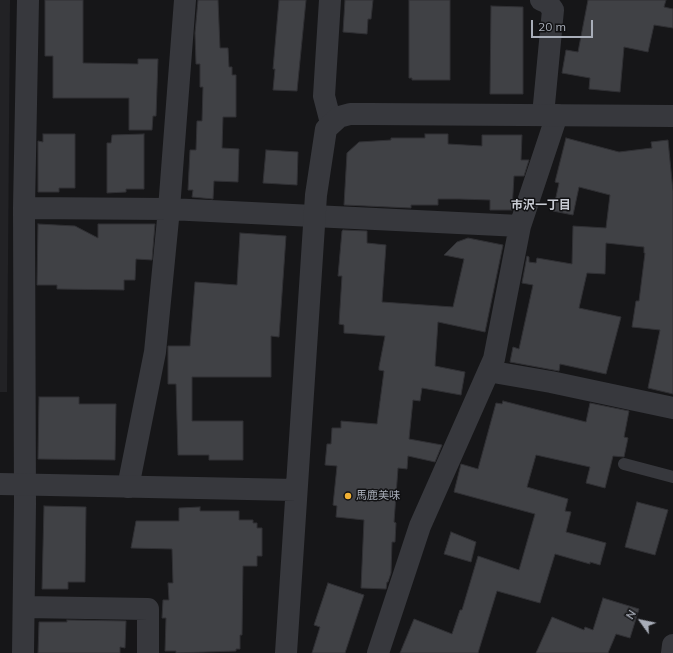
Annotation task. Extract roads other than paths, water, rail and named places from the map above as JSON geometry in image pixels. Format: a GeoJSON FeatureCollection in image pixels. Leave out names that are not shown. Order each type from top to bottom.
{"type":"FeatureCollection","features":[{"type":"Feature","properties":{"kind":"street"},"geometry":{"type":"LineString","coordinates":[[23,653],[25,485],[24,208],[28,0]]}},
{"type":"Feature","properties":{"kind":"street"},"geometry":{"type":"LineString","coordinates":[[128,487],[155,352],[169,209],[185,0]]}},
{"type":"Feature","properties":{"kind":"street"},"geometry":{"type":"LineString","coordinates":[[330,0],[324,96],[332,123]]}},
{"type":"Feature","properties":{"kind":"street"},"geometry":{"type":"LineString","coordinates":[[378,653],[420,526],[494,359],[520,226],[550,115],[553,10],[548,3],[541,0]]}},
{"type":"Feature","properties":{"kind":"street"},"geometry":{"type":"LineString","coordinates":[[286,653],[315,216],[323,139],[326,129],[338,117],[350,114],[673,116]]}},
{"type":"Feature","properties":{"kind":"street"},"geometry":{"type":"LineString","coordinates":[[24,208],[169,209],[520,226]]}},
{"type":"Feature","properties":{"kind":"street"},"geometry":{"type":"LineString","coordinates":[[490,369],[673,408]]}},
{"type":"Feature","properties":{"kind":"street"},"geometry":{"type":"LineString","coordinates":[[0,484],[296,490]]}},
{"type":"Feature","properties":{"kind":"street"},"geometry":{"type":"LineString","coordinates":[[24,607],[148,609],[148,653]]}},
{"type":"Feature","properties":{"kind":"street"},"geometry":{"type":"LineString","coordinates":[[672,653],[673,645]]}},
{"type":"Feature","properties":{"kind":"lane"},"geometry":{"type":"LineString","coordinates":[[624,464],[673,477]]}},
{"type":"Feature","properties":{"kind":"place","name":"馬鹿美味"},"geometry":{"type":"Point","coordinates":[348,496]}},
{"type":"Feature","properties":{"kind":"district","name":"市沢一丁目"},"geometry":{"type":"Point","coordinates":[541,205]}}]}
